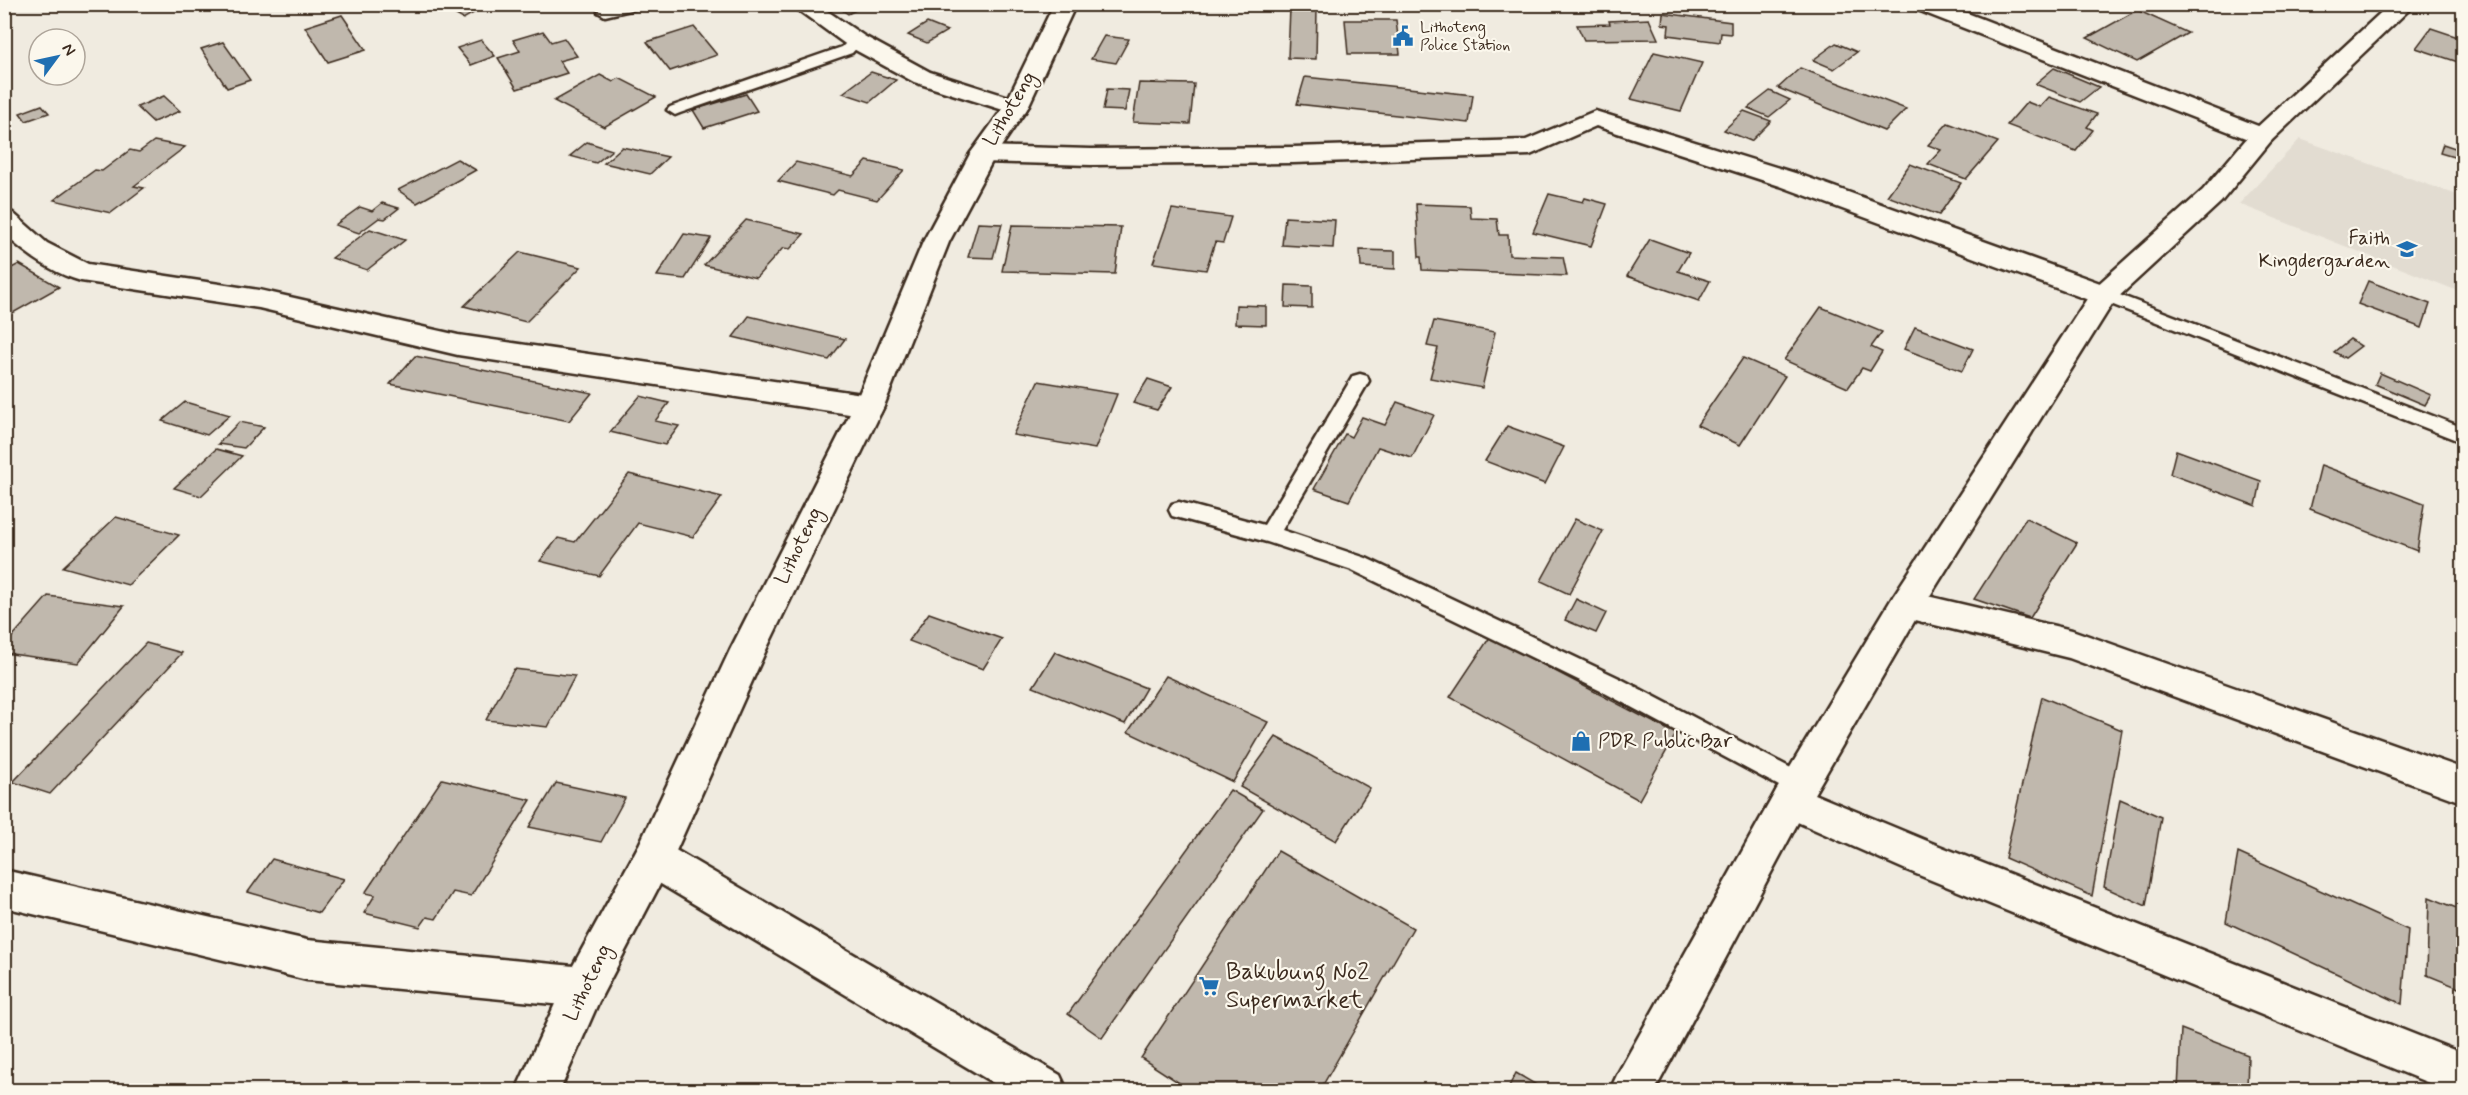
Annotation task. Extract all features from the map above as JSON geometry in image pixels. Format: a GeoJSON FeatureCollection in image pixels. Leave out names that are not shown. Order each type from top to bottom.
{"type":"FeatureCollection","features":[{"type":"Feature","properties":{"kind":"street"},"geometry":{"type":"LineString","coordinates":[[801,4],[856,41],[922,77],[1016,107]]}},
{"type":"Feature","properties":{"kind":"street","name":"Lithoteng"},"geometry":{"type":"LineString","coordinates":[[538,1090],[584,987],[653,858],[748,650],[869,406],[936,242],[983,154],[1016,107],[1065,4]]}},
{"type":"Feature","properties":{"kind":"street"},"geometry":{"type":"LineString","coordinates":[[1923,4],[2262,136]]}},
{"type":"Feature","properties":{"kind":"street"},"geometry":{"type":"LineString","coordinates":[[1632,1090],[1795,793],[1906,605],[2104,295],[2212,196],[2262,136],[2404,4]]}},
{"type":"Feature","properties":{"kind":"street"},"geometry":{"type":"LineString","coordinates":[[983,154],[1091,157],[1293,155],[1530,147],[1595,118],[1789,180],[2104,295]]}},
{"type":"Feature","properties":{"kind":"street"},"geometry":{"type":"LineString","coordinates":[[4,219],[37,249],[81,272],[259,299],[458,345],[869,406]]}},
{"type":"Feature","properties":{"kind":"street"},"geometry":{"type":"LineString","coordinates":[[1906,605],[2072,644],[2463,786]]}},
{"type":"Feature","properties":{"kind":"street"},"geometry":{"type":"LineString","coordinates":[[1795,793],[1918,856],[2463,1076]]}},
{"type":"Feature","properties":{"kind":"street"},"geometry":{"type":"LineString","coordinates":[[653,858],[1046,1090]]}},
{"type":"Feature","properties":{"kind":"street"},"geometry":{"type":"LineString","coordinates":[[4,888],[307,960],[584,987]]}},
{"type":"Feature","properties":{"kind":"lane"},"geometry":{"type":"LineString","coordinates":[[605,12],[638,4]]}},
{"type":"Feature","properties":{"kind":"lane"},"geometry":{"type":"LineString","coordinates":[[675,110],[847,50],[856,41]]}},
{"type":"Feature","properties":{"kind":"lane"},"geometry":{"type":"LineString","coordinates":[[2104,295],[2463,436]]}},
{"type":"Feature","properties":{"kind":"lane"},"geometry":{"type":"LineString","coordinates":[[1269,534],[1360,381]]}},
{"type":"Feature","properties":{"kind":"lane"},"geometry":{"type":"LineString","coordinates":[[1179,510],[1269,534],[1359,564],[1611,685],[1795,793]]}},
{"type":"Feature","properties":{"kind":"shaded area","name":"Faith Kingdergarden"},"geometry":{"type":"Polygon","coordinates":[[[2300,139],[2463,197],[2463,293],[2239,204],[2300,139]]]}},
{"type":"Feature","properties":{"kind":"building"},"geometry":{"type":"Polygon","coordinates":[[[458,4],[490,4],[463,19],[447,10],[458,4]]]}},
{"type":"Feature","properties":{"kind":"building"},"geometry":{"type":"Polygon","coordinates":[[[833,4],[868,4],[848,14],[833,4]]]}},
{"type":"Feature","properties":{"kind":"building"},"geometry":{"type":"Polygon","coordinates":[[[1290,8],[1317,8],[1316,59],[1288,58],[1290,8]]]}},
{"type":"Feature","properties":{"kind":"building"},"geometry":{"type":"Polygon","coordinates":[[[2137,10],[2188,33],[2137,62],[2087,38],[2137,10]]]}},
{"type":"Feature","properties":{"kind":"building"},"geometry":{"type":"Polygon","coordinates":[[[1663,13],[1731,22],[1731,34],[1721,33],[1720,42],[1668,35],[1669,25],[1662,24],[1663,13]]]}},
{"type":"Feature","properties":{"kind":"building"},"geometry":{"type":"Polygon","coordinates":[[[342,15],[366,50],[328,62],[305,27],[342,15]]]}},
{"type":"Feature","properties":{"kind":"building"},"geometry":{"type":"Polygon","coordinates":[[[1649,19],[1658,39],[1584,40],[1577,25],[1610,24],[1609,21],[1649,19]]]}},
{"type":"Feature","properties":{"kind":"building"},"geometry":{"type":"Polygon","coordinates":[[[1345,20],[1396,20],[1400,54],[1348,54],[1345,20]]]}},
{"type":"Feature","properties":{"kind":"building"},"geometry":{"type":"Polygon","coordinates":[[[927,23],[947,31],[927,43],[908,35],[927,23]]]}},
{"type":"Feature","properties":{"kind":"building"},"geometry":{"type":"Polygon","coordinates":[[[694,27],[717,55],[670,71],[647,42],[694,27]]]}},
{"type":"Feature","properties":{"kind":"building"},"geometry":{"type":"Polygon","coordinates":[[[2431,28],[2464,39],[2464,64],[2416,48],[2431,28]]]}},
{"type":"Feature","properties":{"kind":"building"},"geometry":{"type":"Polygon","coordinates":[[[543,31],[551,42],[564,38],[577,56],[559,61],[567,73],[517,89],[498,58],[520,51],[513,40],[543,31]]]}},
{"type":"Feature","properties":{"kind":"building"},"geometry":{"type":"Polygon","coordinates":[[[1104,36],[1129,39],[1116,63],[1091,59],[1104,36]]]}},
{"type":"Feature","properties":{"kind":"building"},"geometry":{"type":"Polygon","coordinates":[[[481,40],[495,56],[471,65],[457,48],[481,40]]]}},
{"type":"Feature","properties":{"kind":"building"},"geometry":{"type":"Polygon","coordinates":[[[223,42],[250,80],[227,88],[201,49],[223,42]]]}},
{"type":"Feature","properties":{"kind":"building"},"geometry":{"type":"Polygon","coordinates":[[[1836,43],[1857,52],[1834,69],[1813,60],[1836,43]]]}},
{"type":"Feature","properties":{"kind":"building"},"geometry":{"type":"Polygon","coordinates":[[[1654,52],[1702,63],[1681,111],[1631,99],[1654,52]]]}},
{"type":"Feature","properties":{"kind":"building"},"geometry":{"type":"Polygon","coordinates":[[[1800,68],[1906,109],[1884,131],[1778,88],[1800,68]]]}},
{"type":"Feature","properties":{"kind":"building"},"geometry":{"type":"Polygon","coordinates":[[[2054,68],[2099,87],[2080,102],[2035,84],[2054,68]]]}},
{"type":"Feature","properties":{"kind":"building"},"geometry":{"type":"Polygon","coordinates":[[[871,72],[896,80],[870,102],[843,93],[871,72]]]}},
{"type":"Feature","properties":{"kind":"building"},"geometry":{"type":"Polygon","coordinates":[[[600,75],[613,82],[619,78],[656,97],[604,127],[554,101],[600,75]]]}},
{"type":"Feature","properties":{"kind":"building"},"geometry":{"type":"Polygon","coordinates":[[[1305,77],[1473,95],[1469,123],[1297,104],[1305,77]]]}},
{"type":"Feature","properties":{"kind":"building"},"geometry":{"type":"Polygon","coordinates":[[[1139,83],[1194,84],[1190,124],[1133,122],[1139,83]]]}},
{"type":"Feature","properties":{"kind":"building"},"geometry":{"type":"Polygon","coordinates":[[[1107,89],[1129,90],[1125,111],[1103,110],[1107,89]]]}},
{"type":"Feature","properties":{"kind":"building"},"geometry":{"type":"Polygon","coordinates":[[[1770,91],[1790,100],[1769,117],[1748,108],[1770,91]]]}},
{"type":"Feature","properties":{"kind":"building"},"geometry":{"type":"Polygon","coordinates":[[[746,94],[757,111],[704,128],[693,110],[746,94]]]}},
{"type":"Feature","properties":{"kind":"building"},"geometry":{"type":"Polygon","coordinates":[[[164,96],[180,111],[153,122],[137,107],[164,96]]]}},
{"type":"Feature","properties":{"kind":"building"},"geometry":{"type":"Polygon","coordinates":[[[2049,97],[2097,114],[2087,127],[2093,130],[2076,151],[2007,125],[2027,102],[2040,107],[2049,97]]]}},
{"type":"Feature","properties":{"kind":"building"},"geometry":{"type":"Polygon","coordinates":[[[42,105],[49,113],[26,121],[20,113],[42,105]]]}},
{"type":"Feature","properties":{"kind":"building"},"geometry":{"type":"Polygon","coordinates":[[[1744,111],[1771,121],[1751,141],[1724,130],[1744,111]]]}},
{"type":"Feature","properties":{"kind":"building"},"geometry":{"type":"Polygon","coordinates":[[[1948,123],[1998,142],[1966,179],[1928,164],[1941,150],[1928,145],[1948,123]]]}},
{"type":"Feature","properties":{"kind":"building"},"geometry":{"type":"Polygon","coordinates":[[[154,141],[185,147],[134,186],[144,188],[111,213],[54,200],[95,170],[102,171],[130,150],[139,152],[154,141]]]}},
{"type":"Feature","properties":{"kind":"building"},"geometry":{"type":"Polygon","coordinates":[[[587,142],[612,150],[596,163],[570,156],[587,142]]]}},
{"type":"Feature","properties":{"kind":"building"},"geometry":{"type":"Polygon","coordinates":[[[2443,144],[2464,151],[2464,160],[2440,153],[2443,144]]]}},
{"type":"Feature","properties":{"kind":"building"},"geometry":{"type":"Polygon","coordinates":[[[622,147],[668,157],[650,174],[604,163],[622,147]]]}},
{"type":"Feature","properties":{"kind":"building"},"geometry":{"type":"Polygon","coordinates":[[[457,159],[476,170],[417,203],[398,190],[457,159]]]}},
{"type":"Feature","properties":{"kind":"building"},"geometry":{"type":"Polygon","coordinates":[[[867,161],[904,170],[877,200],[838,190],[833,195],[778,181],[796,162],[853,176],[867,161]]]}},
{"type":"Feature","properties":{"kind":"building"},"geometry":{"type":"Polygon","coordinates":[[[1910,164],[1961,183],[1939,215],[1887,196],[1910,164]]]}},
{"type":"Feature","properties":{"kind":"building"},"geometry":{"type":"Polygon","coordinates":[[[1549,194],[1583,202],[1585,198],[1607,204],[1591,246],[1533,232],[1549,194]]]}},
{"type":"Feature","properties":{"kind":"building"},"geometry":{"type":"Polygon","coordinates":[[[382,203],[399,208],[385,219],[379,218],[359,233],[335,225],[360,207],[372,211],[382,203]]]}},
{"type":"Feature","properties":{"kind":"building"},"geometry":{"type":"Polygon","coordinates":[[[1416,204],[1470,206],[1471,218],[1497,219],[1499,235],[1508,235],[1509,255],[1563,257],[1567,276],[1422,270],[1421,257],[1419,257],[1416,204]]]}},
{"type":"Feature","properties":{"kind":"building"},"geometry":{"type":"Polygon","coordinates":[[[1172,209],[1231,217],[1223,243],[1215,242],[1206,270],[1153,263],[1172,209]]]}},
{"type":"Feature","properties":{"kind":"building"},"geometry":{"type":"Polygon","coordinates":[[[1285,217],[1335,220],[1333,248],[1282,245],[1285,217]]]}},
{"type":"Feature","properties":{"kind":"building"},"geometry":{"type":"Polygon","coordinates":[[[746,220],[804,234],[790,249],[783,248],[756,278],[704,265],[746,220]]]}},
{"type":"Feature","properties":{"kind":"building"},"geometry":{"type":"Polygon","coordinates":[[[978,223],[1002,224],[993,258],[968,257],[978,223]]]}},
{"type":"Feature","properties":{"kind":"building"},"geometry":{"type":"Polygon","coordinates":[[[1012,225],[1121,227],[1115,274],[1002,271],[1012,225]]]}},
{"type":"Feature","properties":{"kind":"building"},"geometry":{"type":"Polygon","coordinates":[[[370,229],[405,240],[367,270],[332,258],[370,229]]]}},
{"type":"Feature","properties":{"kind":"building"},"geometry":{"type":"Polygon","coordinates":[[[684,234],[711,238],[685,279],[657,276],[684,234]]]}},
{"type":"Feature","properties":{"kind":"building"},"geometry":{"type":"Polygon","coordinates":[[[1650,239],[1689,253],[1678,271],[1710,281],[1699,301],[1627,276],[1650,239]]]}},
{"type":"Feature","properties":{"kind":"building"},"geometry":{"type":"Polygon","coordinates":[[[1360,250],[1395,251],[1395,269],[1361,267],[1360,250]]]}},
{"type":"Feature","properties":{"kind":"building"},"geometry":{"type":"Polygon","coordinates":[[[520,252],[581,267],[526,322],[464,306],[520,252]]]}},
{"type":"Feature","properties":{"kind":"building"},"geometry":{"type":"Polygon","coordinates":[[[19,264],[59,287],[4,318],[4,272],[19,264]]]}},
{"type":"Feature","properties":{"kind":"building"},"geometry":{"type":"Polygon","coordinates":[[[2368,281],[2430,304],[2422,328],[2358,304],[2368,281]]]}},
{"type":"Feature","properties":{"kind":"building"},"geometry":{"type":"Polygon","coordinates":[[[1286,285],[1312,286],[1312,308],[1285,307],[1286,285]]]}},
{"type":"Feature","properties":{"kind":"building"},"geometry":{"type":"Polygon","coordinates":[[[1236,305],[1266,306],[1266,325],[1235,324],[1236,305]]]}},
{"type":"Feature","properties":{"kind":"building"},"geometry":{"type":"Polygon","coordinates":[[[1821,307],[1882,332],[1871,347],[1882,352],[1870,371],[1862,368],[1848,388],[1784,360],[1821,307]]]}},
{"type":"Feature","properties":{"kind":"building"},"geometry":{"type":"Polygon","coordinates":[[[749,316],[845,339],[829,360],[733,337],[749,316]]]}},
{"type":"Feature","properties":{"kind":"building"},"geometry":{"type":"Polygon","coordinates":[[[1434,321],[1495,332],[1482,388],[1430,378],[1438,348],[1427,346],[1434,321]]]}},
{"type":"Feature","properties":{"kind":"building"},"geometry":{"type":"Polygon","coordinates":[[[1915,327],[1973,349],[1962,371],[1904,349],[1915,327]]]}},
{"type":"Feature","properties":{"kind":"building"},"geometry":{"type":"Polygon","coordinates":[[[2350,339],[2361,346],[2345,358],[2334,352],[2350,339]]]}},
{"type":"Feature","properties":{"kind":"building"},"geometry":{"type":"Polygon","coordinates":[[[415,356],[592,393],[569,421],[390,384],[415,356]]]}},
{"type":"Feature","properties":{"kind":"building"},"geometry":{"type":"Polygon","coordinates":[[[1743,358],[1785,376],[1740,445],[1697,425],[1743,358]]]}},
{"type":"Feature","properties":{"kind":"building"},"geometry":{"type":"Polygon","coordinates":[[[2380,373],[2431,395],[2425,405],[2375,384],[2380,373]]]}},
{"type":"Feature","properties":{"kind":"building"},"geometry":{"type":"Polygon","coordinates":[[[1148,379],[1172,387],[1157,410],[1133,403],[1148,379]]]}},
{"type":"Feature","properties":{"kind":"building"},"geometry":{"type":"Polygon","coordinates":[[[1038,381],[1117,394],[1095,449],[1013,435],[1038,381]]]}},
{"type":"Feature","properties":{"kind":"building"},"geometry":{"type":"Polygon","coordinates":[[[640,396],[669,403],[655,421],[679,426],[665,445],[610,432],[640,396]]]}},
{"type":"Feature","properties":{"kind":"building"},"geometry":{"type":"Polygon","coordinates":[[[185,402],[230,415],[207,435],[162,421],[185,402]]]}},
{"type":"Feature","properties":{"kind":"building"},"geometry":{"type":"Polygon","coordinates":[[[1397,402],[1434,415],[1412,458],[1378,447],[1349,501],[1314,489],[1345,434],[1351,437],[1362,417],[1385,425],[1397,402]]]}},
{"type":"Feature","properties":{"kind":"building"},"geometry":{"type":"Polygon","coordinates":[[[239,422],[264,427],[244,448],[218,444],[239,422]]]}},
{"type":"Feature","properties":{"kind":"building"},"geometry":{"type":"Polygon","coordinates":[[[1507,426],[1564,447],[1545,484],[1485,461],[1507,426]]]}},
{"type":"Feature","properties":{"kind":"building"},"geometry":{"type":"Polygon","coordinates":[[[216,449],[242,456],[201,496],[174,488],[216,449]]]}},
{"type":"Feature","properties":{"kind":"building"},"geometry":{"type":"Polygon","coordinates":[[[2176,450],[2261,481],[2256,506],[2170,474],[2176,450]]]}},
{"type":"Feature","properties":{"kind":"building"},"geometry":{"type":"Polygon","coordinates":[[[2321,465],[2424,504],[2417,551],[2310,509],[2321,465]]]}},
{"type":"Feature","properties":{"kind":"building"},"geometry":{"type":"Polygon","coordinates":[[[629,474],[722,497],[693,537],[638,523],[599,576],[540,561],[558,538],[575,542],[629,474]]]}},
{"type":"Feature","properties":{"kind":"building"},"geometry":{"type":"Polygon","coordinates":[[[116,517],[179,535],[128,585],[63,567],[116,517]]]}},
{"type":"Feature","properties":{"kind":"building"},"geometry":{"type":"Polygon","coordinates":[[[2026,518],[2077,543],[2030,618],[1974,599],[2026,518]]]}},
{"type":"Feature","properties":{"kind":"building"},"geometry":{"type":"Polygon","coordinates":[[[1575,519],[1603,531],[1569,594],[1541,581],[1575,519]]]}},
{"type":"Feature","properties":{"kind":"building"},"geometry":{"type":"Polygon","coordinates":[[[48,596],[124,606],[78,663],[4,653],[4,646],[48,596]]]}},
{"type":"Feature","properties":{"kind":"building"},"geometry":{"type":"Polygon","coordinates":[[[1576,599],[1606,613],[1596,633],[1565,620],[1576,599]]]}},
{"type":"Feature","properties":{"kind":"building"},"geometry":{"type":"Polygon","coordinates":[[[929,613],[1002,639],[983,669],[909,641],[929,613]]]}},
{"type":"Feature","properties":{"kind":"building"},"geometry":{"type":"Polygon","coordinates":[[[1490,637],[1676,734],[1639,800],[1450,697],[1490,637]]]}},
{"type":"Feature","properties":{"kind":"building"},"geometry":{"type":"Polygon","coordinates":[[[146,643],[182,653],[50,794],[13,782],[146,643]]]}},
{"type":"Feature","properties":{"kind":"building"},"geometry":{"type":"Polygon","coordinates":[[[1055,652],[1146,688],[1125,724],[1033,687],[1055,652]]]}},
{"type":"Feature","properties":{"kind":"building"},"geometry":{"type":"Polygon","coordinates":[[[514,669],[575,676],[548,727],[486,720],[514,669]]]}},
{"type":"Feature","properties":{"kind":"building"},"geometry":{"type":"Polygon","coordinates":[[[1166,676],[1268,722],[1233,782],[1128,732],[1166,676]]]}},
{"type":"Feature","properties":{"kind":"building"},"geometry":{"type":"Polygon","coordinates":[[[2042,697],[2122,730],[2092,896],[2005,858],[2042,697]]]}},
{"type":"Feature","properties":{"kind":"building"},"geometry":{"type":"Polygon","coordinates":[[[1276,737],[1370,788],[1336,841],[1240,787],[1276,737]]]}},
{"type":"Feature","properties":{"kind":"building"},"geometry":{"type":"Polygon","coordinates":[[[442,779],[531,800],[471,896],[453,892],[436,919],[427,917],[420,927],[364,913],[375,895],[365,893],[442,779]]]}},
{"type":"Feature","properties":{"kind":"building"},"geometry":{"type":"Polygon","coordinates":[[[556,783],[625,798],[601,842],[529,827],[556,783]]]}},
{"type":"Feature","properties":{"kind":"building"},"geometry":{"type":"Polygon","coordinates":[[[1230,790],[1263,809],[1102,1038],[1068,1014],[1230,790]]]}},
{"type":"Feature","properties":{"kind":"building"},"geometry":{"type":"Polygon","coordinates":[[[2120,799],[2161,817],[2146,906],[2104,887],[2120,799]]]}},
{"type":"Feature","properties":{"kind":"building"},"geometry":{"type":"Polygon","coordinates":[[[1278,851],[1413,928],[1320,1090],[1190,1090],[1141,1058],[1278,851]]]}},
{"type":"Feature","properties":{"kind":"building"},"geometry":{"type":"Polygon","coordinates":[[[2238,853],[2408,930],[2402,1004],[2226,922],[2238,853]]]}},
{"type":"Feature","properties":{"kind":"building"},"geometry":{"type":"Polygon","coordinates":[[[272,859],[344,879],[319,913],[248,892],[272,859]]]}},
{"type":"Feature","properties":{"kind":"building"},"geometry":{"type":"Polygon","coordinates":[[[2429,897],[2464,911],[2464,990],[2427,975],[2429,897]]]}},
{"type":"Feature","properties":{"kind":"building"},"geometry":{"type":"Polygon","coordinates":[[[2181,1029],[2248,1055],[2247,1090],[2178,1090],[2181,1029]]]}},
{"type":"Feature","properties":{"kind":"building"},"geometry":{"type":"Polygon","coordinates":[[[1516,1073],[1545,1090],[1507,1090],[1516,1073]]]}},
{"type":"Feature","properties":{"kind":"place","name":"Lithoteng Police Station"},"geometry":{"type":"Point","coordinates":[1403,36]}},
{"type":"Feature","properties":{"kind":"place","name":"Faith Kingdergarden"},"geometry":{"type":"Point","coordinates":[2407,249]}},
{"type":"Feature","properties":{"kind":"place","name":"PDR Public Bar"},"geometry":{"type":"Point","coordinates":[1581,741]}},
{"type":"Feature","properties":{"kind":"place","name":"Bakubung No2 Supermarket"},"geometry":{"type":"Point","coordinates":[1209,986]}}]}
